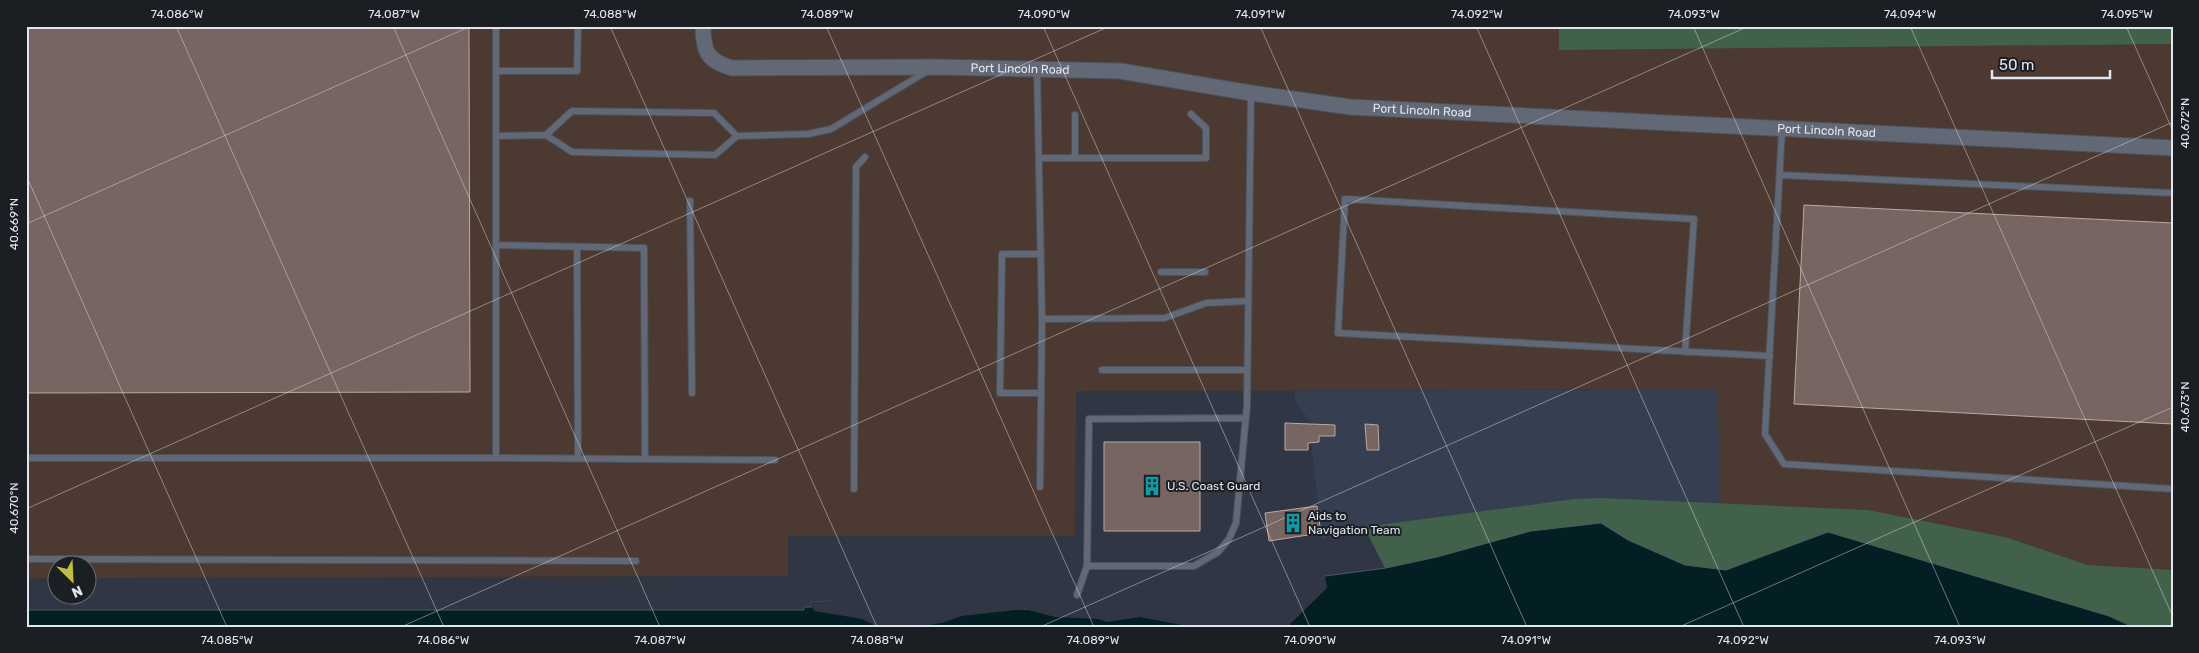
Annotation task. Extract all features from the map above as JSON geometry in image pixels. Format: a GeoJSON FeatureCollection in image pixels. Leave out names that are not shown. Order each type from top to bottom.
{"type":"FeatureCollection","features":[{"type":"Feature","properties":{"kind":"street","name":"Port Lincoln Road"},"geometry":{"type":"LineString","coordinates":[[703,26],[704,45],[709,57],[720,65],[732,68],[935,67],[1120,71],[1350,107],[2173,148]]}},
{"type":"Feature","properties":{"kind":"lane"},"geometry":{"type":"LineString","coordinates":[[496,26],[496,458]]}},
{"type":"Feature","properties":{"kind":"lane"},"geometry":{"type":"LineString","coordinates":[[496,71],[577,71],[578,26]]}},
{"type":"Feature","properties":{"kind":"lane"},"geometry":{"type":"LineString","coordinates":[[496,136],[546,135],[572,152],[715,155],[737,136],[808,134],[831,130],[935,67]]}},
{"type":"Feature","properties":{"kind":"lane"},"geometry":{"type":"LineString","coordinates":[[1037,68],[1042,319],[1040,487]]}},
{"type":"Feature","properties":{"kind":"lane"},"geometry":{"type":"LineString","coordinates":[[1087,566],[1194,566],[1218,552],[1229,540],[1236,524],[1247,405],[1251,93]]}},
{"type":"Feature","properties":{"kind":"lane"},"geometry":{"type":"LineString","coordinates":[[546,135],[572,111],[714,113],[737,136]]}},
{"type":"Feature","properties":{"kind":"lane"},"geometry":{"type":"LineString","coordinates":[[1039,158],[1206,158],[1206,128],[1191,114]]}},
{"type":"Feature","properties":{"kind":"lane"},"geometry":{"type":"LineString","coordinates":[[1075,115],[1075,158]]}},
{"type":"Feature","properties":{"kind":"lane"},"geometry":{"type":"LineString","coordinates":[[1782,130],[1765,434],[1784,464],[2173,489]]}},
{"type":"Feature","properties":{"kind":"lane"},"geometry":{"type":"LineString","coordinates":[[854,489],[856,167],[865,157]]}},
{"type":"Feature","properties":{"kind":"lane"},"geometry":{"type":"LineString","coordinates":[[1780,175],[2173,193]]}},
{"type":"Feature","properties":{"kind":"lane"},"geometry":{"type":"LineString","coordinates":[[1685,352],[1694,219],[1345,199],[1338,334],[1685,352],[1770,356]]}},
{"type":"Feature","properties":{"kind":"lane"},"geometry":{"type":"LineString","coordinates":[[690,201],[692,393]]}},
{"type":"Feature","properties":{"kind":"lane"},"geometry":{"type":"LineString","coordinates":[[496,245],[644,248],[645,459]]}},
{"type":"Feature","properties":{"kind":"lane"},"geometry":{"type":"LineString","coordinates":[[578,247],[578,458]]}},
{"type":"Feature","properties":{"kind":"lane"},"geometry":{"type":"LineString","coordinates":[[1040,254],[1002,254],[1000,393],[1041,392]]}},
{"type":"Feature","properties":{"kind":"lane"},"geometry":{"type":"LineString","coordinates":[[1161,272],[1205,272]]}},
{"type":"Feature","properties":{"kind":"lane"},"geometry":{"type":"LineString","coordinates":[[1042,319],[1165,318],[1206,303],[1248,301]]}},
{"type":"Feature","properties":{"kind":"lane"},"geometry":{"type":"LineString","coordinates":[[1102,370],[1247,370]]}},
{"type":"Feature","properties":{"kind":"lane"},"geometry":{"type":"LineString","coordinates":[[1077,595],[1087,566],[1089,419],[1246,418]]}},
{"type":"Feature","properties":{"kind":"lane"},"geometry":{"type":"LineString","coordinates":[[26,458],[775,460]]}},
{"type":"Feature","properties":{"kind":"lane"},"geometry":{"type":"LineString","coordinates":[[26,558],[636,561]]}},
{"type":"Feature","properties":{"kind":"shaded area"},"geometry":{"type":"Polygon","coordinates":[[[26,26],[1559,26],[1559,49],[2173,44],[2173,570],[2088,565],[2005,537],[1868,510],[1719,505],[1718,389],[1089,391],[1076,392],[1075,536],[788,536],[788,576],[98,578],[98,556],[48,556],[48,578],[26,579],[26,26]]]}},
{"type":"Feature","properties":{"kind":"shaded area"},"geometry":{"type":"Polygon","coordinates":[[[1718,389],[1719,505],[1574,499],[1349,530],[1322,540],[1312,451],[1312,423],[1295,402],[1295,391],[1718,389]]]}},
{"type":"Feature","properties":{"kind":"shaded area"},"geometry":{"type":"Polygon","coordinates":[[[1601,523],[1628,540],[1685,565],[1726,570],[1828,532],[2109,616],[2133,627],[26,627],[26,610],[804,610],[804,607],[811,607],[811,602],[829,601],[879,616],[974,606],[1196,620],[1281,619],[1325,576],[1386,568],[1437,557],[1531,531],[1601,523]]]}},
{"type":"Feature","properties":{"kind":"green space"},"geometry":{"type":"Polygon","coordinates":[[[1559,26],[2173,26],[2173,44],[1559,50],[1559,26]]]}},
{"type":"Feature","properties":{"kind":"green space"},"geometry":{"type":"Polygon","coordinates":[[[1601,498],[1868,510],[2005,537],[2088,565],[2173,570],[2173,627],[1287,627],[1325,576],[1385,568],[1364,527],[1574,499],[1601,498]]]}},
{"type":"Feature","properties":{"kind":"pier"},"geometry":{"type":"Polygon","coordinates":[[[1325,576],[1327,588],[1287,627],[1192,627],[1140,617],[1107,622],[1099,619],[1055,617],[1024,609],[961,616],[942,623],[915,627],[878,627],[862,619],[815,611],[811,607],[811,602],[829,601],[844,603],[879,614],[974,603],[1022,601],[1177,613],[1196,617],[1280,617],[1285,611],[1289,611],[1325,576]]]}},
{"type":"Feature","properties":{"kind":"building"},"geometry":{"type":"Polygon","coordinates":[[[26,26],[469,26],[470,392],[26,393],[26,26]]]}},
{"type":"Feature","properties":{"kind":"building"},"geometry":{"type":"Polygon","coordinates":[[[1804,205],[2173,223],[2173,424],[1794,404],[1804,205]]]}},
{"type":"Feature","properties":{"kind":"building"},"geometry":{"type":"Polygon","coordinates":[[[1285,423],[1335,425],[1335,436],[1319,436],[1319,442],[1308,443],[1308,450],[1285,450],[1285,423]]]}},
{"type":"Feature","properties":{"kind":"building"},"geometry":{"type":"Polygon","coordinates":[[[1365,424],[1378,425],[1379,450],[1367,450],[1365,424]]]}},
{"type":"Feature","properties":{"kind":"building","name":"U.S. Coast Guard"},"geometry":{"type":"Polygon","coordinates":[[[1104,442],[1200,442],[1200,531],[1104,531],[1104,442]]]}},
{"type":"Feature","properties":{"kind":"building","name":"Aids to Navigation Team"},"geometry":{"type":"Polygon","coordinates":[[[1317,506],[1321,533],[1269,541],[1265,513],[1317,506]]]}},
{"type":"Feature","properties":{"kind":"place","name":"U.S. Coast Guard"},"geometry":{"type":"Point","coordinates":[1152,486]}},
{"type":"Feature","properties":{"kind":"place","name":"Aids to Navigation Team"},"geometry":{"type":"Point","coordinates":[1293,523]}}]}
